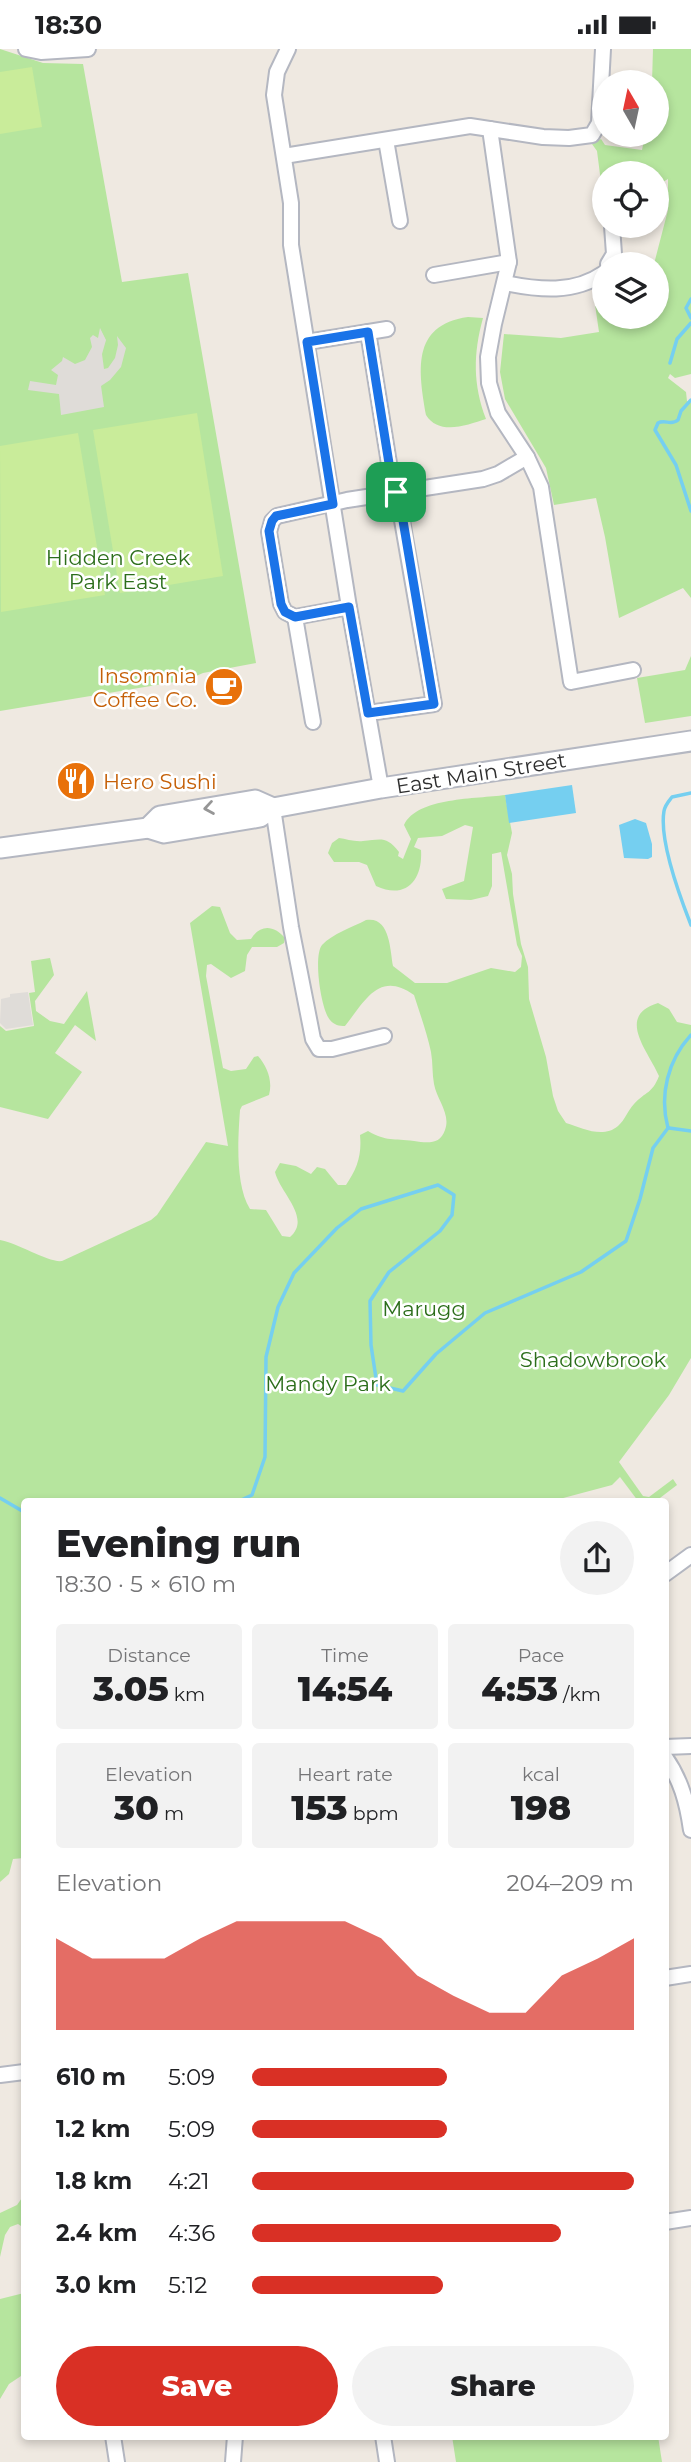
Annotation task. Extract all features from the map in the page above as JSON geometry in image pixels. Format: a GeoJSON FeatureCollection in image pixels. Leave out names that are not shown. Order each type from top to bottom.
{"type":"FeatureCollection","features":[{"type":"Feature","properties":{"kind":"main road","name":"East Main Street"},"geometry":{"type":"LineString","coordinates":[[0,848],[148,828],[160,816],[255,800],[272,808],[381,788],[691,741]]}},
{"type":"Feature","properties":{"kind":"street"},"geometry":{"type":"LineString","coordinates":[[26,49],[41,52],[88,49]]}},
{"type":"Feature","properties":{"kind":"street"},"geometry":{"type":"LineString","coordinates":[[288,49],[274,83],[291,203],[291,245],[381,788]]}},
{"type":"Feature","properties":{"kind":"street"},"geometry":{"type":"LineString","coordinates":[[284,156],[470,126],[543,137],[592,135],[599,123],[603,49]]}},
{"type":"Feature","properties":{"kind":"street"},"geometry":{"type":"LineString","coordinates":[[490,129],[509,262],[490,346],[489,383],[498,413],[527,457],[541,487],[572,682],[633,670]]}},
{"type":"Feature","properties":{"kind":"street"},"geometry":{"type":"LineString","coordinates":[[386,140],[400,221]]}},
{"type":"Feature","properties":{"kind":"street"},"geometry":{"type":"LineString","coordinates":[[434,275],[509,262]]}},
{"type":"Feature","properties":{"kind":"street"},"geometry":{"type":"LineString","coordinates":[[505,283],[554,290],[592,281]]}},
{"type":"Feature","properties":{"kind":"street"},"geometry":{"type":"LineString","coordinates":[[307,342],[387,329]]}},
{"type":"Feature","properties":{"kind":"street"},"geometry":{"type":"LineString","coordinates":[[368,332],[434,704],[368,713]]}},
{"type":"Feature","properties":{"kind":"street"},"geometry":{"type":"LineString","coordinates":[[349,607],[295,617],[285,612],[281,604],[270,526],[276,516],[347,500],[483,479],[498,474],[527,457]]}},
{"type":"Feature","properties":{"kind":"street"},"geometry":{"type":"LineString","coordinates":[[295,617],[313,722]]}},
{"type":"Feature","properties":{"kind":"street"},"geometry":{"type":"LineString","coordinates":[[272,808],[307,1018],[313,1039],[319,1049],[332,1049],[384,1037]]}},
{"type":"Feature","properties":{"kind":"street"},"geometry":{"type":"LineString","coordinates":[[669,1571],[691,1555]]}},
{"type":"Feature","properties":{"kind":"street"},"geometry":{"type":"LineString","coordinates":[[669,1747],[691,1745]]}},
{"type":"Feature","properties":{"kind":"street"},"geometry":{"type":"LineString","coordinates":[[669,1764],[682,1787],[691,1830]]}},
{"type":"Feature","properties":{"kind":"street"},"geometry":{"type":"LineString","coordinates":[[669,1977],[691,1974]]}},
{"type":"Feature","properties":{"kind":"street"},"geometry":{"type":"LineString","coordinates":[[0,2075],[21,2072]]}},
{"type":"Feature","properties":{"kind":"street"},"geometry":{"type":"LineString","coordinates":[[669,2222],[690,2222]]}},
{"type":"Feature","properties":{"kind":"street"},"geometry":{"type":"LineString","coordinates":[[114,2440],[117,2462]]}},
{"type":"Feature","properties":{"kind":"street"},"geometry":{"type":"LineString","coordinates":[[233,2462],[235,2440]]}},
{"type":"Feature","properties":{"kind":"street"},"geometry":{"type":"LineString","coordinates":[[384,2440],[387,2462]]}},
{"type":"Feature","properties":{"kind":"green space","name":"Hidden Creek Park East"},"geometry":{"type":"Polygon","coordinates":[[[0,49],[43,63],[83,64],[122,282],[188,273],[256,663],[203,673],[187,680],[0,711],[0,49]]]}},
{"type":"Feature","properties":{"kind":"green space"},"geometry":{"type":"Polygon","coordinates":[[[653,49],[691,49],[691,374],[675,378],[670,374],[668,378],[686,392],[687,401],[691,403],[691,598],[683,588],[619,618],[596,498],[554,505],[546,468],[505,399],[500,372],[504,334],[561,338],[599,332],[599,329],[669,329],[669,252],[657,252],[661,238],[669,238],[669,161],[598,161],[594,147],[642,150],[643,147],[669,147],[669,70],[652,70],[653,49]]]}},
{"type":"Feature","properties":{"kind":"green space"},"geometry":{"type":"Polygon","coordinates":[[[32,67],[42,127],[0,134],[0,72],[32,67]]]}},
{"type":"Feature","properties":{"kind":"green space"},"geometry":{"type":"Polygon","coordinates":[[[468,317],[483,318],[477,344],[476,369],[486,419],[446,427],[438,425],[426,415],[421,383],[423,353],[427,340],[436,330],[449,322],[468,317]]]}},
{"type":"Feature","properties":{"kind":"green space"},"geometry":{"type":"Polygon","coordinates":[[[197,413],[223,576],[120,593],[93,430],[197,413]]]}},
{"type":"Feature","properties":{"kind":"green space"},"geometry":{"type":"Polygon","coordinates":[[[78,433],[105,595],[1,612],[0,446],[78,433]]]}},
{"type":"Feature","properties":{"kind":"green space"},"geometry":{"type":"Polygon","coordinates":[[[691,656],[691,716],[645,723],[637,678],[685,670],[691,656]]]}},
{"type":"Feature","properties":{"kind":"green space"},"geometry":{"type":"Polygon","coordinates":[[[505,795],[512,833],[507,855],[521,944],[528,967],[529,999],[546,1057],[553,1096],[566,1123],[592,1131],[612,1130],[654,1086],[659,1076],[643,1046],[637,1025],[645,1009],[658,1003],[669,1009],[677,1022],[691,1025],[691,1358],[669,1395],[619,1462],[643,1496],[649,1497],[673,1479],[677,1485],[660,1498],[636,1498],[620,1477],[612,1485],[563,1498],[21,1498],[21,1858],[13,1859],[9,1874],[0,1882],[0,1240],[49,1259],[62,1261],[151,1220],[206,1142],[228,1146],[190,923],[212,906],[220,907],[230,933],[237,940],[251,939],[267,928],[285,938],[284,943],[277,947],[252,947],[247,955],[245,971],[231,978],[211,964],[207,965],[206,976],[223,1068],[231,1071],[246,1069],[254,1057],[258,1056],[270,1079],[269,1095],[242,1106],[240,1110],[240,1175],[250,1209],[266,1210],[282,1236],[290,1237],[298,1222],[293,1205],[275,1172],[280,1163],[296,1166],[311,1174],[317,1167],[325,1169],[338,1185],[346,1185],[358,1161],[360,1135],[368,1131],[390,1139],[428,1142],[440,1138],[445,1130],[446,1118],[434,1084],[431,1052],[414,995],[402,988],[382,987],[366,999],[345,1026],[335,1024],[327,1014],[321,995],[318,960],[319,951],[326,941],[366,920],[374,920],[380,923],[387,935],[393,966],[415,983],[447,983],[491,968],[515,972],[521,967],[522,956],[517,945],[501,852],[492,854],[492,886],[488,896],[471,900],[446,899],[442,889],[464,881],[473,827],[465,825],[442,836],[418,838],[414,847],[421,850],[421,861],[416,878],[404,889],[396,891],[376,886],[367,865],[359,862],[334,862],[328,853],[332,843],[339,838],[357,841],[382,840],[390,843],[403,859],[411,839],[404,825],[411,816],[421,809],[449,801],[505,795]]]}},
{"type":"Feature","properties":{"kind":"green space"},"geometry":{"type":"Polygon","coordinates":[[[50,958],[54,975],[35,1001],[36,1011],[50,1021],[64,1024],[87,991],[96,1041],[75,1025],[55,1053],[82,1072],[48,1119],[0,1107],[0,1026],[6,1031],[34,1026],[29,993],[35,992],[31,961],[50,958]]]}},
{"type":"Feature","properties":{"kind":"green space"},"geometry":{"type":"Polygon","coordinates":[[[21,2199],[21,2226],[18,2224],[10,2227],[5,2235],[0,2257],[0,2213],[17,2205],[21,2199]]]}},
{"type":"Feature","properties":{"kind":"green space"},"geometry":{"type":"Polygon","coordinates":[[[21,2294],[21,2376],[9,2384],[0,2399],[0,2299],[21,2294]]]}},
{"type":"Feature","properties":{"kind":"green space"},"geometry":{"type":"Polygon","coordinates":[[[453,2440],[659,2440],[662,2462],[456,2462],[453,2440]]]}},
{"type":"Feature","properties":{"kind":"shaded area"},"geometry":{"type":"Polygon","coordinates":[[[100,328],[106,340],[102,354],[104,369],[108,368],[115,358],[117,336],[126,348],[121,367],[101,386],[104,407],[61,415],[59,394],[28,390],[30,381],[56,385],[58,375],[51,370],[63,357],[75,364],[85,360],[92,347],[90,338],[93,335],[98,338],[100,328]]]}},
{"type":"Feature","properties":{"kind":"shaded area"},"geometry":{"type":"Polygon","coordinates":[[[28,992],[33,1025],[6,1029],[0,1023],[1,999],[10,997],[10,994],[28,992]]]}},
{"type":"Feature","properties":{"kind":"water"},"geometry":{"type":"Polygon","coordinates":[[[572,785],[576,813],[509,823],[505,795],[572,785]]]}},
{"type":"Feature","properties":{"kind":"water"},"geometry":{"type":"Polygon","coordinates":[[[635,819],[646,823],[652,844],[652,857],[648,859],[624,858],[619,825],[635,819]]]}},
{"type":"Feature","properties":{"kind":"waterway"},"geometry":{"type":"LineString","coordinates":[[691,299],[686,308],[691,318]]}},
{"type":"Feature","properties":{"kind":"waterway"},"geometry":{"type":"LineString","coordinates":[[670,363],[677,339],[691,323]]}},
{"type":"Feature","properties":{"kind":"waterway"},"geometry":{"type":"LineString","coordinates":[[691,400],[681,411],[678,420],[658,423],[655,430],[676,465],[691,511]]}},
{"type":"Feature","properties":{"kind":"waterway"},"geometry":{"type":"LineString","coordinates":[[691,793],[672,797],[664,809],[663,823],[672,868],[691,925]]}},
{"type":"Feature","properties":{"kind":"waterway"},"geometry":{"type":"LineString","coordinates":[[668,1128],[665,1116],[667,1079],[676,1055],[691,1035]]}},
{"type":"Feature","properties":{"kind":"waterway"},"geometry":{"type":"LineString","coordinates":[[246,1498],[252,1495],[265,1457],[266,1357],[278,1307],[294,1273],[337,1228],[361,1209],[438,1185],[454,1195],[452,1215],[440,1231],[389,1272],[370,1301],[371,1345],[377,1385],[403,1391],[436,1354],[485,1313],[581,1272],[626,1241],[653,1148],[668,1128]]}},
{"type":"Feature","properties":{"kind":"waterway"},"geometry":{"type":"LineString","coordinates":[[669,1128],[691,1131]]}},
{"type":"Feature","properties":{"kind":"waterway"},"geometry":{"type":"LineString","coordinates":[[0,1498],[21,1510]]}},
{"type":"Feature","properties":{"kind":"place","name":"Insomnia Coffee Co."},"geometry":{"type":"Point","coordinates":[224,687]}},
{"type":"Feature","properties":{"kind":"place","name":"Hero Sushi"},"geometry":{"type":"Point","coordinates":[76,781]}},
{"type":"Feature","properties":{"kind":"route"},"geometry":{"type":"LineString","coordinates":[[368,332],[392,482],[396,492],[434,704],[368,713],[349,607],[295,617],[289,616],[281,604],[269,531],[272,521],[283,514],[333,504],[307,342],[368,332]]}},
{"type":"Feature","properties":{"kind":"park label","name":"Marugg"},"geometry":{"type":"Point","coordinates":[424,1308]}},
{"type":"Feature","properties":{"kind":"park label","name":"Shadowbrook"},"geometry":{"type":"Point","coordinates":[593,1359]}},
{"type":"Feature","properties":{"kind":"park label","name":"Mandy Park"},"geometry":{"type":"Point","coordinates":[328,1383]}}]}
